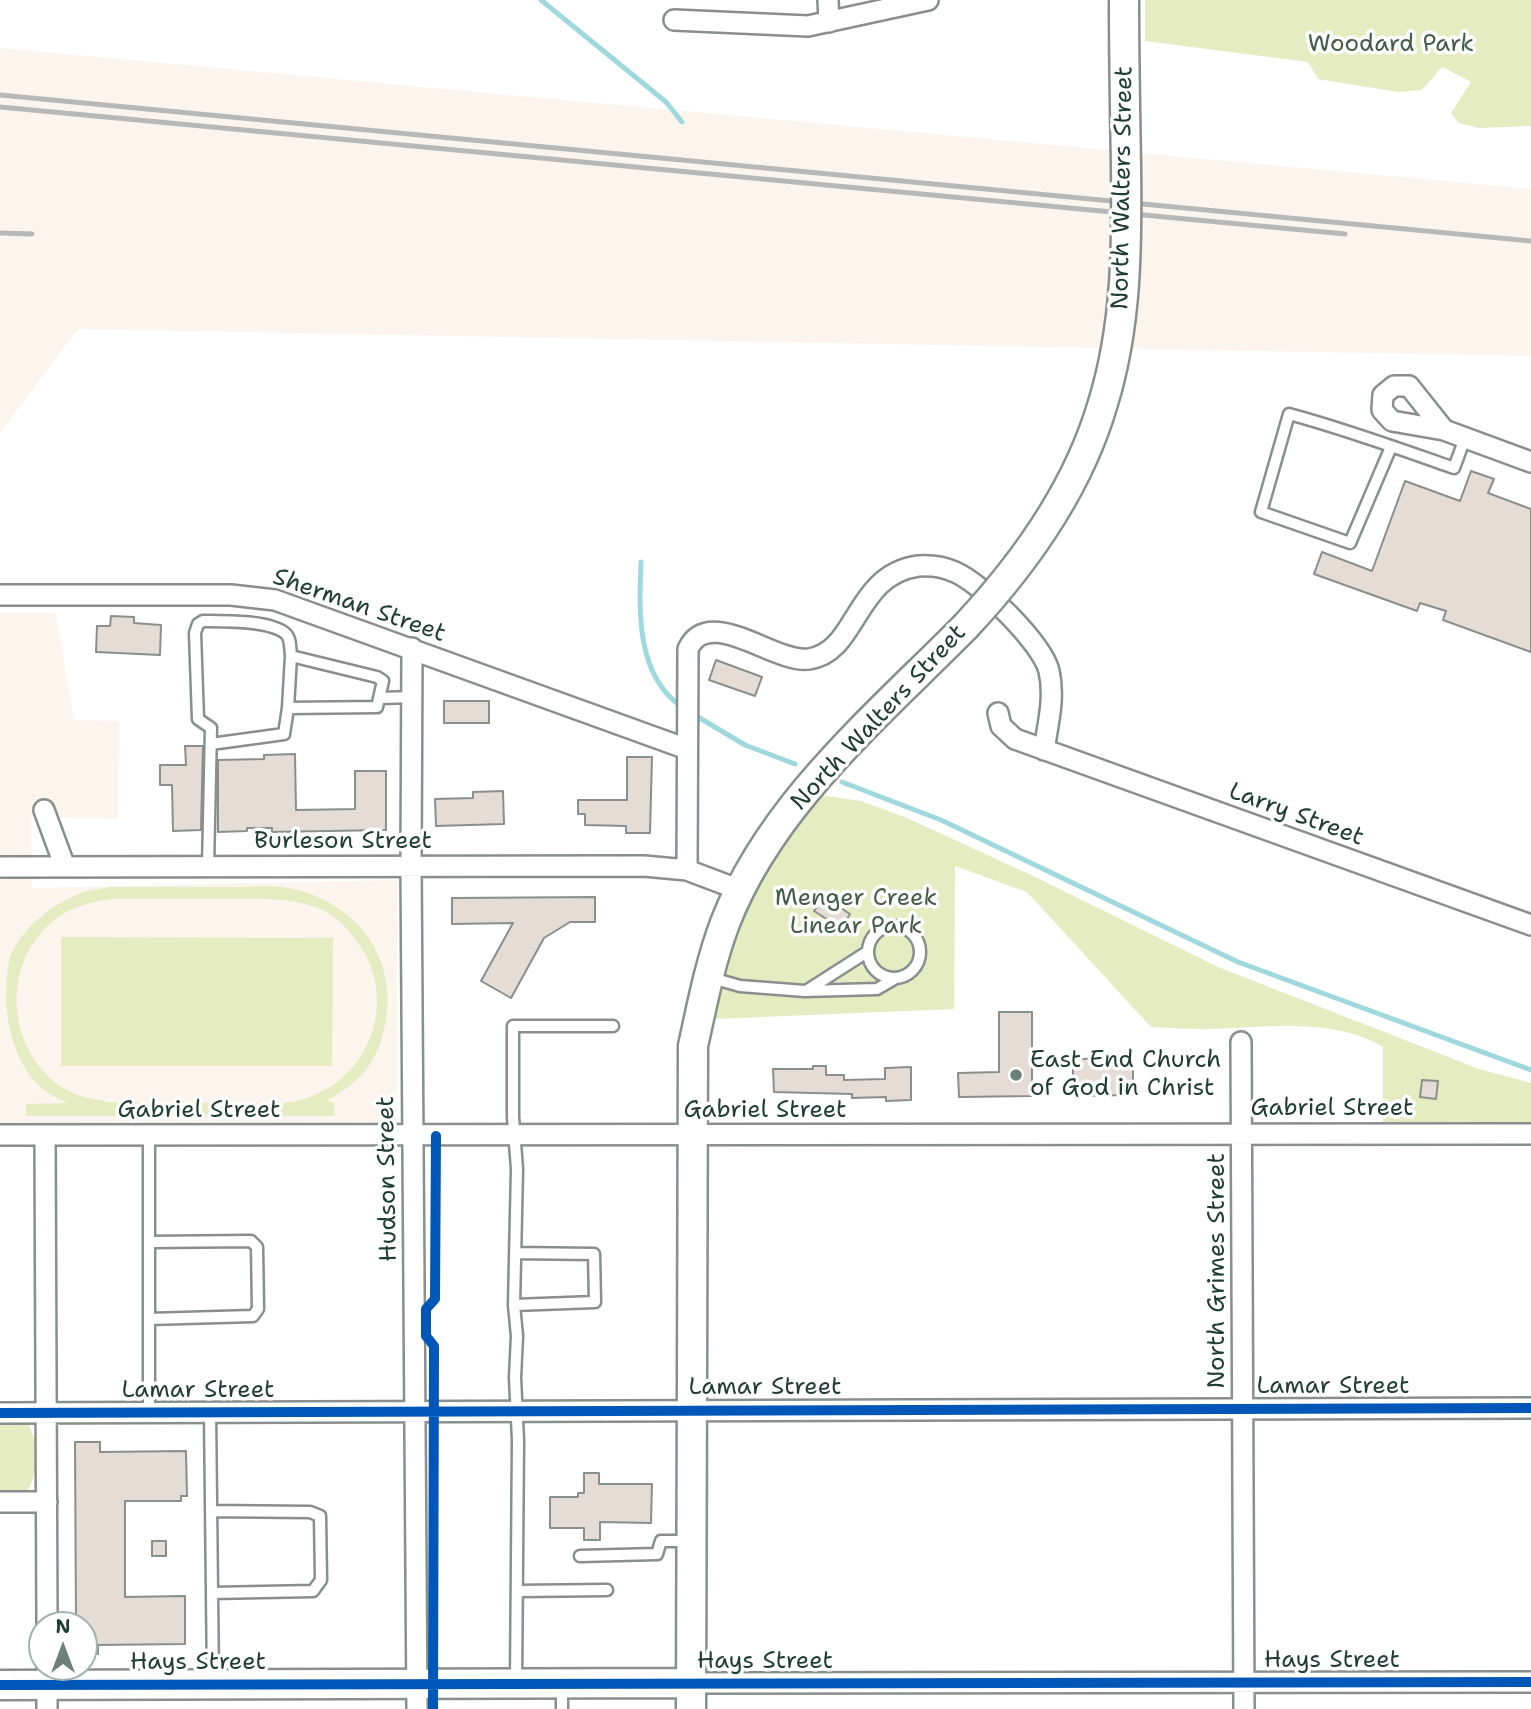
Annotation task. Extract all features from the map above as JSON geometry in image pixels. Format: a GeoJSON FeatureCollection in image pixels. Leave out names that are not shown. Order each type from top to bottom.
{"type":"FeatureCollection","features":[{"type":"Feature","properties":{"kind":"main road","name":"North Walters Street"},"geometry":{"type":"LineString","coordinates":[[691,1696],[693,1046],[708,977],[726,920],[766,842],[818,777],[1002,587],[1051,519],[1090,440],[1103,404],[1121,321],[1127,252],[1124,0]]}},
{"type":"Feature","properties":{"kind":"main road","name":"Hays Street"},"geometry":{"type":"LineString","coordinates":[[0,1685],[47,1687],[213,1684],[417,1696],[516,1683],[562,1696],[691,1696]]}},
{"type":"Feature","properties":{"kind":"street"},"geometry":{"type":"LineString","coordinates":[[828,0],[829,22]]}},
{"type":"Feature","properties":{"kind":"street"},"geometry":{"type":"LineString","coordinates":[[674,20],[793,26],[829,22],[928,0]]}},
{"type":"Feature","properties":{"kind":"street"},"geometry":{"type":"LineString","coordinates":[[1444,430],[1531,462]]}},
{"type":"Feature","properties":{"kind":"street"},"geometry":{"type":"LineString","coordinates":[[687,870],[688,649],[698,635],[719,631],[793,659],[822,657],[835,648],[862,605],[880,583],[894,574],[914,567],[936,567],[953,571],[979,587],[1035,643],[1045,659],[1052,695],[1044,750]]}},
{"type":"Feature","properties":{"kind":"street","name":"Sherman Street"},"geometry":{"type":"LineString","coordinates":[[0,595],[262,597],[296,606],[606,721],[687,748]]}},
{"type":"Feature","properties":{"kind":"street","name":"Hudson Street"},"geometry":{"type":"LineString","coordinates":[[412,648],[412,1136],[417,1696]]}},
{"type":"Feature","properties":{"kind":"street","name":"Larry Street"},"geometry":{"type":"LineString","coordinates":[[998,713],[1001,726],[1015,740],[1531,925]]}},
{"type":"Feature","properties":{"kind":"street"},"geometry":{"type":"LineString","coordinates":[[44,810],[65,867]]}},
{"type":"Feature","properties":{"kind":"street","name":"Burleson Street"},"geometry":{"type":"LineString","coordinates":[[0,867],[644,866],[687,870],[740,890]]}},
{"type":"Feature","properties":{"kind":"street","name":"North Grimes Street"},"geometry":{"type":"LineString","coordinates":[[1241,1042],[1244,1709]]}},
{"type":"Feature","properties":{"kind":"street","name":"Gabriel Street"},"geometry":{"type":"LineString","coordinates":[[0,1135],[1531,1134]]}},
{"type":"Feature","properties":{"kind":"street"},"geometry":{"type":"LineString","coordinates":[[45,1135],[47,1611]]}},
{"type":"Feature","properties":{"kind":"street","name":"Lamar Street"},"geometry":{"type":"LineString","coordinates":[[0,1413],[1531,1408]]}},
{"type":"Feature","properties":{"kind":"street"},"geometry":{"type":"LineString","coordinates":[[0,1502],[47,1502]]}},
{"type":"Feature","properties":{"kind":"street","name":"Hays Street"},"geometry":{"type":"LineString","coordinates":[[691,1696],[1244,1682],[1531,1682]]}},
{"type":"Feature","properties":{"kind":"lane"},"geometry":{"type":"LineString","coordinates":[[1391,447],[1350,543],[1261,512],[1289,414],[1321,422],[1454,468],[1465,438]]}},
{"type":"Feature","properties":{"kind":"lane"},"geometry":{"type":"LineString","coordinates":[[208,868],[211,728],[198,719],[195,633],[198,624],[203,621],[245,621],[285,633],[289,640],[291,656],[284,734],[211,744]]}},
{"type":"Feature","properties":{"kind":"lane"},"geometry":{"type":"LineString","coordinates":[[288,708],[372,708],[377,707],[381,698],[382,679],[291,656]]}},
{"type":"Feature","properties":{"kind":"lane"},"geometry":{"type":"LineString","coordinates":[[381,698],[412,697]]}},
{"type":"Feature","properties":{"kind":"lane"},"geometry":{"type":"LineString","coordinates":[[708,977],[740,986],[805,991],[877,989],[912,971],[920,956],[920,947],[912,932],[896,925],[887,926],[873,936],[867,952],[805,991]]}},
{"type":"Feature","properties":{"kind":"lane"},"geometry":{"type":"LineString","coordinates":[[867,952],[873,968],[879,974],[896,978]]}},
{"type":"Feature","properties":{"kind":"lane"},"geometry":{"type":"LineString","coordinates":[[516,1683],[517,1335],[514,1305],[516,1136],[513,1117],[513,1026],[613,1026]]}},
{"type":"Feature","properties":{"kind":"lane"},"geometry":{"type":"LineString","coordinates":[[149,1135],[149,1412]]}},
{"type":"Feature","properties":{"kind":"lane"},"geometry":{"type":"LineString","coordinates":[[149,1242],[251,1241],[257,1247],[257,1310],[253,1316],[149,1319]]}},
{"type":"Feature","properties":{"kind":"lane"},"geometry":{"type":"LineString","coordinates":[[514,1305],[595,1302],[594,1254],[515,1253]]}},
{"type":"Feature","properties":{"kind":"lane"},"geometry":{"type":"LineString","coordinates":[[210,1412],[213,1684]]}},
{"type":"Feature","properties":{"kind":"lane"},"geometry":{"type":"LineString","coordinates":[[211,1511],[310,1511],[320,1517],[321,1580],[313,1591],[212,1593]]}},
{"type":"Feature","properties":{"kind":"lane"},"geometry":{"type":"LineString","coordinates":[[580,1556],[657,1554],[661,1541],[692,1541]]}},
{"type":"Feature","properties":{"kind":"lane"},"geometry":{"type":"LineString","coordinates":[[517,1591],[607,1590]]}},
{"type":"Feature","properties":{"kind":"shaded area"},"geometry":{"type":"Polygon","coordinates":[[[0,48],[1531,189],[1531,356],[78,329],[0,433],[0,48]]]}},
{"type":"Feature","properties":{"kind":"shaded area"},"geometry":{"type":"Polygon","coordinates":[[[0,613],[56,613],[74,720],[119,721],[118,819],[31,817],[32,888],[397,880],[397,1124],[0,1123],[0,613]]]}},
{"type":"Feature","properties":{"kind":"green space","name":"Woodard Park"},"geometry":{"type":"Polygon","coordinates":[[[1145,0],[1531,0],[1531,126],[1479,128],[1459,123],[1451,113],[1471,82],[1442,67],[1422,90],[1398,92],[1318,79],[1308,62],[1145,41],[1145,0]]]}},
{"type":"Feature","properties":{"kind":"green space","name":"Menger Creek Linear Park"},"geometry":{"type":"Polygon","coordinates":[[[820,795],[861,801],[907,818],[1031,875],[1218,967],[1479,1069],[1531,1083],[1531,1122],[1383,1122],[1383,1047],[1342,1031],[1297,1026],[1206,1029],[1151,1027],[1027,892],[955,866],[954,1009],[713,1019],[728,959],[751,900],[781,844],[820,795]]]}},
{"type":"Feature","properties":{"kind":"green space"},"geometry":{"type":"Polygon","coordinates":[[[110,887],[290,888],[331,904],[359,926],[378,955],[384,973],[387,991],[386,1016],[381,1041],[370,1064],[353,1083],[327,1101],[334,1103],[335,1116],[26,1116],[26,1104],[67,1103],[34,1081],[16,1049],[7,1012],[10,957],[21,937],[48,911],[79,894],[110,887]],[[111,899],[70,910],[47,927],[31,948],[20,972],[17,997],[19,1023],[28,1048],[42,1070],[63,1088],[108,1102],[285,1103],[312,1096],[335,1083],[354,1065],[368,1044],[375,1019],[377,994],[371,968],[358,943],[323,910],[299,902],[274,899],[111,899]]]}},
{"type":"Feature","properties":{"kind":"green space"},"geometry":{"type":"Polygon","coordinates":[[[61,937],[333,938],[332,1066],[61,1066],[61,937]]]}},
{"type":"Feature","properties":{"kind":"green space"},"geometry":{"type":"Polygon","coordinates":[[[0,1421],[27,1423],[34,1438],[35,1469],[30,1487],[25,1493],[0,1495],[0,1421]]]}},
{"type":"Feature","properties":{"kind":"building"},"geometry":{"type":"Polygon","coordinates":[[[1471,471],[1494,479],[1488,493],[1531,509],[1531,652],[1443,620],[1446,611],[1420,603],[1417,611],[1314,574],[1322,552],[1372,571],[1405,481],[1460,501],[1471,471]]]}},
{"type":"Feature","properties":{"kind":"building"},"geometry":{"type":"Polygon","coordinates":[[[111,616],[134,617],[134,623],[161,625],[160,655],[96,652],[97,626],[110,626],[111,616]]]}},
{"type":"Feature","properties":{"kind":"building"},"geometry":{"type":"Polygon","coordinates":[[[716,660],[762,677],[755,696],[709,680],[716,660]]]}},
{"type":"Feature","properties":{"kind":"building"},"geometry":{"type":"Polygon","coordinates":[[[444,701],[489,701],[489,723],[444,723],[444,701]]]}},
{"type":"Feature","properties":{"kind":"building"},"geometry":{"type":"Polygon","coordinates":[[[185,746],[203,746],[201,830],[173,831],[172,785],[160,785],[160,765],[186,765],[185,746]]]}},
{"type":"Feature","properties":{"kind":"building"},"geometry":{"type":"Polygon","coordinates":[[[295,754],[296,810],[355,809],[355,771],[386,771],[386,830],[272,832],[272,828],[247,828],[247,831],[218,832],[218,760],[264,759],[264,755],[295,754]]]}},
{"type":"Feature","properties":{"kind":"building"},"geometry":{"type":"Polygon","coordinates":[[[627,757],[652,757],[650,833],[626,833],[626,826],[585,825],[585,814],[578,814],[578,800],[627,800],[627,757]]]}},
{"type":"Feature","properties":{"kind":"building"},"geometry":{"type":"Polygon","coordinates":[[[503,791],[504,824],[436,826],[435,799],[473,798],[473,792],[503,791]]]}},
{"type":"Feature","properties":{"kind":"building"},"geometry":{"type":"Polygon","coordinates":[[[595,897],[595,922],[570,922],[544,938],[511,998],[481,981],[513,923],[452,924],[452,898],[595,897]]]}},
{"type":"Feature","properties":{"kind":"building"},"geometry":{"type":"Polygon","coordinates":[[[824,897],[850,914],[841,928],[814,911],[824,897]]]}},
{"type":"Feature","properties":{"kind":"building","name":"East End Church of God in Christ"},"geometry":{"type":"Polygon","coordinates":[[[999,1012],[1032,1012],[1032,1096],[959,1097],[958,1073],[999,1072],[999,1012]]]}},
{"type":"Feature","properties":{"kind":"building"},"geometry":{"type":"Polygon","coordinates":[[[1133,1058],[1133,1095],[1073,1096],[1073,1059],[1133,1058]]]}},
{"type":"Feature","properties":{"kind":"building"},"geometry":{"type":"Polygon","coordinates":[[[813,1066],[826,1066],[826,1075],[844,1075],[844,1080],[885,1079],[885,1068],[911,1067],[911,1100],[886,1101],[886,1097],[852,1098],[852,1094],[774,1092],[773,1069],[813,1069],[813,1066]]]}},
{"type":"Feature","properties":{"kind":"building"},"geometry":{"type":"Polygon","coordinates":[[[1422,1080],[1438,1081],[1436,1099],[1420,1097],[1422,1080]]]}},
{"type":"Feature","properties":{"kind":"building"},"geometry":{"type":"Polygon","coordinates":[[[75,1442],[100,1442],[100,1452],[186,1451],[187,1496],[181,1496],[181,1501],[125,1501],[125,1597],[185,1596],[185,1644],[98,1645],[98,1611],[76,1611],[75,1442]]]}},
{"type":"Feature","properties":{"kind":"building"},"geometry":{"type":"Polygon","coordinates":[[[584,1473],[599,1473],[599,1484],[652,1484],[651,1523],[600,1522],[600,1540],[584,1540],[584,1528],[550,1528],[550,1497],[578,1497],[578,1493],[584,1493],[584,1473]]]}},
{"type":"Feature","properties":{"kind":"building"},"geometry":{"type":"Polygon","coordinates":[[[152,1541],[166,1541],[166,1556],[152,1556],[152,1541]]]}},
{"type":"Feature","properties":{"kind":"waterway"},"geometry":{"type":"LineString","coordinates":[[541,0],[666,102],[682,122]]}},
{"type":"Feature","properties":{"kind":"waterway"},"geometry":{"type":"LineString","coordinates":[[641,562],[641,621],[648,660],[667,694],[682,707]]}},
{"type":"Feature","properties":{"kind":"waterway"},"geometry":{"type":"LineString","coordinates":[[693,714],[745,745],[795,764]]}},
{"type":"Feature","properties":{"kind":"waterway"},"geometry":{"type":"LineString","coordinates":[[842,782],[941,820],[1238,962],[1531,1070]]}},
{"type":"Feature","properties":{"kind":"railway"},"geometry":{"type":"LineString","coordinates":[[0,95],[1531,241]]}},
{"type":"Feature","properties":{"kind":"railway"},"geometry":{"type":"LineString","coordinates":[[0,107],[1345,234]]}},
{"type":"Feature","properties":{"kind":"railway"},"geometry":{"type":"LineString","coordinates":[[0,233],[32,234]]}},
{"type":"Feature","properties":{"kind":"cycle path"},"geometry":{"type":"LineString","coordinates":[[433,1709],[434,1346],[426,1336],[426,1309],[435,1299],[436,1136]]}},
{"type":"Feature","properties":{"kind":"cycle path"},"geometry":{"type":"LineString","coordinates":[[0,1413],[1531,1408]]}},
{"type":"Feature","properties":{"kind":"cycle path"},"geometry":{"type":"LineString","coordinates":[[0,1685],[1531,1682]]}},
{"type":"Feature","properties":{"kind":"place","name":"East End Church of God in Christ"},"geometry":{"type":"Point","coordinates":[1016,1075]}}]}
